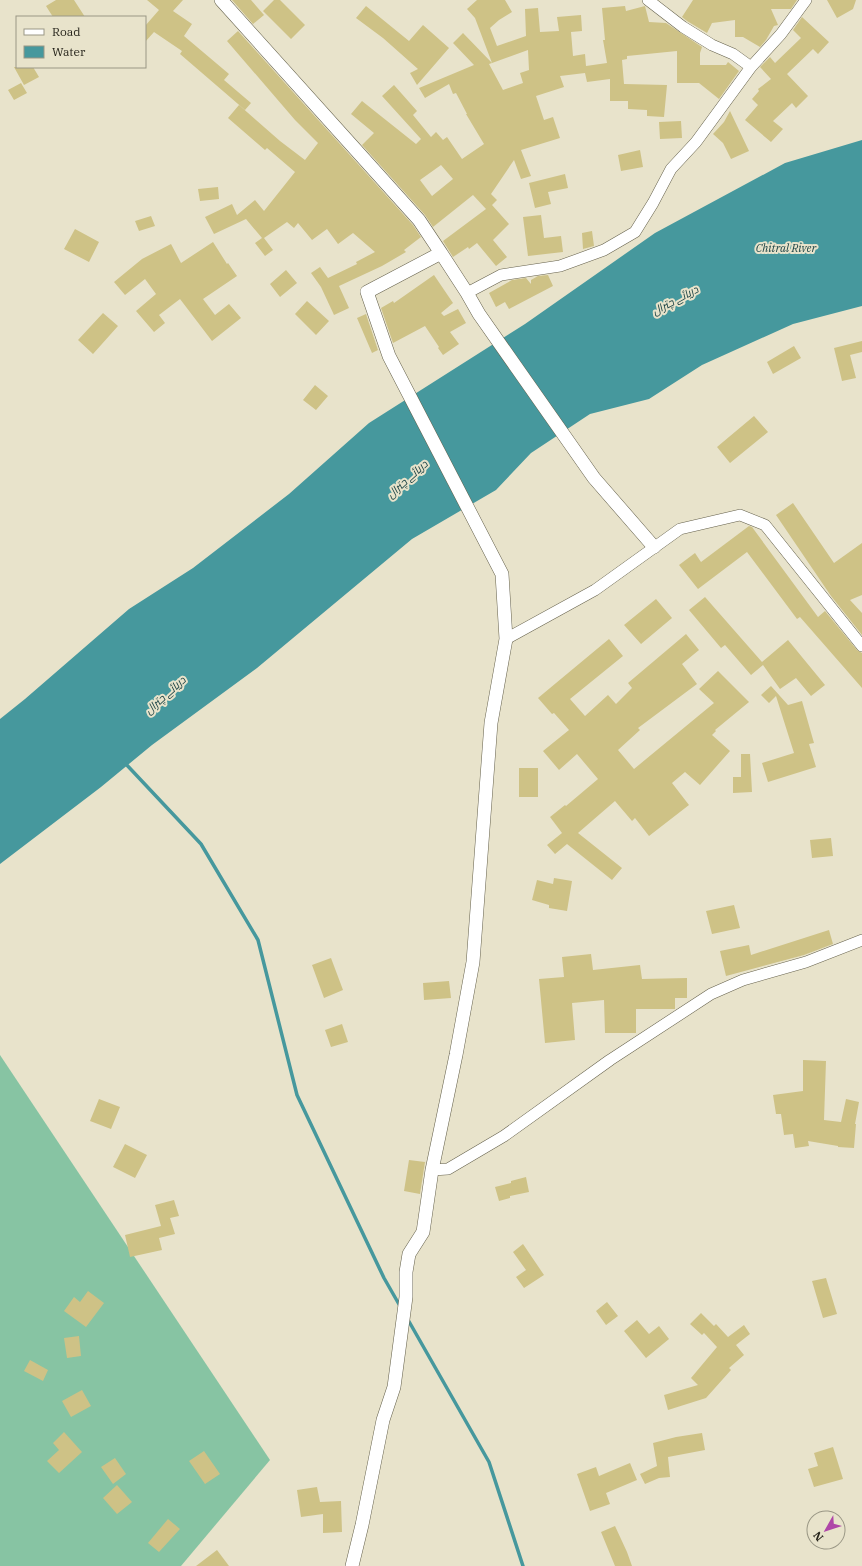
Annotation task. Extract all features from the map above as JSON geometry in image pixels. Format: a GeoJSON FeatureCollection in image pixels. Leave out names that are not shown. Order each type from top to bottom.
{"type":"FeatureCollection","features":[{"type":"Feature","properties":{"kind":"street"},"geometry":{"type":"LineString","coordinates":[[221,0],[419,220],[479,314],[594,478],[654,547]]}},
{"type":"Feature","properties":{"kind":"street"},"geometry":{"type":"LineString","coordinates":[[648,0],[683,27],[712,45],[733,54],[751,67]]}},
{"type":"Feature","properties":{"kind":"street"},"geometry":{"type":"LineString","coordinates":[[467,293],[501,275],[560,266],[604,250],[635,232],[653,204],[671,169],[696,142],[751,67],[781,34],[806,0]]}},
{"type":"Feature","properties":{"kind":"street"},"geometry":{"type":"LineString","coordinates":[[352,1566],[362,1525],[383,1420],[394,1386],[406,1297],[406,1272],[409,1254],[423,1232],[432,1170],[456,1055],[473,962],[491,723],[506,639],[502,574],[389,356],[367,292],[441,253]]}},
{"type":"Feature","properties":{"kind":"street"},"geometry":{"type":"LineString","coordinates":[[506,639],[595,590],[680,529],[740,515],[765,525],[862,646]]}},
{"type":"Feature","properties":{"kind":"street"},"geometry":{"type":"LineString","coordinates":[[432,1170],[448,1169],[504,1136],[610,1060],[711,994],[743,980],[806,962],[862,940]]}},
{"type":"Feature","properties":{"kind":"green space"},"geometry":{"type":"Polygon","coordinates":[[[0,1055],[270,1460],[181,1566],[0,1566],[0,1055]]]}},
{"type":"Feature","properties":{"kind":"water","name":"Chitral River"},"geometry":{"type":"Polygon","coordinates":[[[862,140],[862,306],[793,324],[702,365],[649,399],[590,414],[531,453],[496,490],[412,539],[257,668],[152,745],[101,787],[0,864],[0,719],[129,609],[193,568],[289,494],[369,423],[525,324],[655,233],[785,163],[862,140]]]}},
{"type":"Feature","properties":{"kind":"building"},"geometry":{"type":"Polygon","coordinates":[[[56,0],[74,0],[84,16],[52,16],[46,6],[56,0]]]}},
{"type":"Feature","properties":{"kind":"building"},"geometry":{"type":"Polygon","coordinates":[[[147,0],[183,0],[173,11],[192,24],[184,36],[229,74],[224,80],[251,103],[245,110],[180,54],[182,51],[154,32],[146,41],[146,25],[159,10],[147,0]]]}},
{"type":"Feature","properties":{"kind":"building"},"geometry":{"type":"Polygon","coordinates":[[[232,0],[251,0],[264,15],[253,24],[232,0]]]}},
{"type":"Feature","properties":{"kind":"building"},"geometry":{"type":"Polygon","coordinates":[[[274,0],[280,0],[305,25],[291,39],[263,11],[274,0]]]}},
{"type":"Feature","properties":{"kind":"building"},"geometry":{"type":"Polygon","coordinates":[[[477,0],[505,0],[512,12],[490,28],[497,46],[526,36],[525,9],[538,8],[540,32],[559,31],[557,17],[581,15],[582,31],[571,32],[573,56],[585,54],[586,66],[607,63],[603,40],[605,40],[602,8],[625,6],[626,11],[645,6],[649,22],[666,23],[702,47],[700,53],[700,65],[726,65],[728,62],[739,71],[719,99],[699,83],[677,83],[677,51],[627,56],[627,59],[622,60],[624,84],[667,85],[664,117],[647,116],[647,110],[628,109],[628,101],[610,101],[610,79],[587,82],[585,73],[560,76],[564,87],[536,96],[544,120],[553,117],[560,138],[521,150],[531,176],[521,179],[514,160],[491,194],[497,200],[492,205],[509,224],[493,240],[507,257],[496,266],[477,243],[453,257],[443,241],[486,209],[473,195],[433,227],[425,215],[362,145],[374,133],[351,114],[362,101],[416,144],[421,139],[382,96],[394,85],[417,111],[413,115],[431,137],[436,132],[443,140],[447,137],[462,159],[484,144],[466,114],[456,93],[453,94],[449,84],[425,98],[419,88],[474,65],[453,43],[463,33],[492,63],[475,18],[467,9],[477,0]],[[528,50],[489,64],[503,90],[523,83],[520,73],[529,70],[528,50]],[[441,165],[420,180],[432,196],[453,179],[441,165]]]}},
{"type":"Feature","properties":{"kind":"building"},"geometry":{"type":"Polygon","coordinates":[[[693,0],[797,0],[791,9],[771,9],[778,25],[774,26],[760,47],[743,37],[735,37],[735,20],[712,23],[707,33],[687,21],[682,17],[693,0]]]}},
{"type":"Feature","properties":{"kind":"building"},"geometry":{"type":"Polygon","coordinates":[[[827,0],[856,0],[853,9],[837,18],[827,0]]]}},
{"type":"Feature","properties":{"kind":"building"},"geometry":{"type":"Polygon","coordinates":[[[366,6],[409,41],[423,25],[449,48],[417,85],[410,73],[418,69],[383,38],[356,18],[366,6]]]}},
{"type":"Feature","properties":{"kind":"building"},"geometry":{"type":"Polygon","coordinates":[[[802,17],[829,42],[818,54],[813,49],[787,74],[808,96],[796,108],[792,103],[773,121],[783,129],[771,142],[745,120],[758,105],[752,99],[759,91],[758,89],[771,79],[760,67],[770,57],[775,63],[801,38],[793,30],[802,17]]]}},
{"type":"Feature","properties":{"kind":"building"},"geometry":{"type":"Polygon","coordinates":[[[238,31],[413,225],[421,237],[404,250],[406,252],[382,266],[339,286],[349,308],[334,315],[321,287],[311,273],[320,267],[328,278],[357,264],[356,262],[375,252],[353,233],[338,244],[327,229],[312,240],[298,223],[294,228],[287,222],[264,238],[273,250],[265,256],[255,243],[262,238],[246,219],[214,234],[205,217],[232,204],[237,215],[255,200],[264,211],[295,172],[267,148],[265,150],[228,118],[239,105],[280,141],[305,160],[318,143],[295,120],[227,41],[238,31]]]}},
{"type":"Feature","properties":{"kind":"building"},"geometry":{"type":"Polygon","coordinates":[[[14,67],[34,68],[39,77],[24,85],[14,67]]]}},
{"type":"Feature","properties":{"kind":"building"},"geometry":{"type":"Polygon","coordinates":[[[21,83],[27,93],[14,100],[8,90],[21,83]]]}},
{"type":"Feature","properties":{"kind":"building"},"geometry":{"type":"Polygon","coordinates":[[[730,111],[749,151],[731,159],[723,143],[713,134],[724,122],[730,111]]]}},
{"type":"Feature","properties":{"kind":"building"},"geometry":{"type":"Polygon","coordinates":[[[681,121],[682,138],[660,139],[659,122],[681,121]]]}},
{"type":"Feature","properties":{"kind":"building"},"geometry":{"type":"Polygon","coordinates":[[[640,150],[643,167],[621,171],[618,155],[640,150]]]}},
{"type":"Feature","properties":{"kind":"building"},"geometry":{"type":"Polygon","coordinates":[[[565,174],[568,188],[548,192],[551,204],[535,208],[529,183],[565,174]]]}},
{"type":"Feature","properties":{"kind":"building"},"geometry":{"type":"Polygon","coordinates":[[[218,187],[219,199],[200,201],[198,189],[218,187]]]}},
{"type":"Feature","properties":{"kind":"building"},"geometry":{"type":"Polygon","coordinates":[[[541,215],[544,238],[561,236],[563,252],[528,256],[523,217],[541,215]]]}},
{"type":"Feature","properties":{"kind":"building"},"geometry":{"type":"Polygon","coordinates":[[[151,216],[155,226],[139,231],[135,221],[151,216]]]}},
{"type":"Feature","properties":{"kind":"building"},"geometry":{"type":"Polygon","coordinates":[[[75,229],[99,242],[89,262],[64,249],[75,229]]]}},
{"type":"Feature","properties":{"kind":"building"},"geometry":{"type":"Polygon","coordinates":[[[592,231],[594,246],[583,249],[582,233],[592,231]]]}},
{"type":"Feature","properties":{"kind":"building"},"geometry":{"type":"Polygon","coordinates":[[[213,242],[227,264],[228,263],[237,276],[203,299],[215,315],[229,304],[241,318],[212,341],[180,299],[159,315],[165,323],[154,332],[136,311],[156,294],[145,279],[125,295],[114,282],[142,259],[171,244],[181,263],[213,242]]]}},
{"type":"Feature","properties":{"kind":"building"},"geometry":{"type":"Polygon","coordinates":[[[286,270],[297,283],[280,297],[270,284],[286,270]]]}},
{"type":"Feature","properties":{"kind":"building"},"geometry":{"type":"Polygon","coordinates":[[[434,275],[453,303],[441,313],[444,316],[458,309],[466,323],[450,332],[459,344],[443,355],[425,326],[393,343],[381,308],[393,301],[394,303],[434,275]]]}},
{"type":"Feature","properties":{"kind":"building"},"geometry":{"type":"Polygon","coordinates":[[[548,275],[553,286],[509,309],[505,302],[496,307],[489,293],[512,280],[526,278],[531,284],[531,280],[538,276],[548,275]]]}},
{"type":"Feature","properties":{"kind":"building"},"geometry":{"type":"Polygon","coordinates":[[[307,301],[329,321],[316,335],[295,314],[307,301]]]}},
{"type":"Feature","properties":{"kind":"building"},"geometry":{"type":"Polygon","coordinates":[[[103,313],[118,326],[93,354],[78,340],[103,313]]]}},
{"type":"Feature","properties":{"kind":"building"},"geometry":{"type":"Polygon","coordinates":[[[366,314],[378,350],[372,353],[357,318],[366,314]]]}},
{"type":"Feature","properties":{"kind":"building"},"geometry":{"type":"Polygon","coordinates":[[[862,341],[862,352],[850,355],[856,378],[842,381],[834,348],[862,341]]]}},
{"type":"Feature","properties":{"kind":"building"},"geometry":{"type":"Polygon","coordinates":[[[794,346],[801,358],[773,374],[767,362],[794,346]]]}},
{"type":"Feature","properties":{"kind":"building"},"geometry":{"type":"Polygon","coordinates":[[[315,385],[328,396],[316,410],[303,400],[315,385]]]}},
{"type":"Feature","properties":{"kind":"building"},"geometry":{"type":"Polygon","coordinates":[[[754,416],[768,432],[730,463],[717,447],[754,416]]]}},
{"type":"Feature","properties":{"kind":"building"},"geometry":{"type":"Polygon","coordinates":[[[793,503],[834,563],[862,543],[862,595],[850,600],[862,613],[862,635],[831,596],[776,515],[793,503]]]}},
{"type":"Feature","properties":{"kind":"building"},"geometry":{"type":"Polygon","coordinates":[[[749,526],[752,527],[818,617],[825,611],[857,650],[862,653],[862,688],[800,617],[797,619],[747,552],[698,589],[679,565],[695,553],[701,562],[749,526]]]}},
{"type":"Feature","properties":{"kind":"building"},"geometry":{"type":"Polygon","coordinates":[[[705,597],[762,662],[788,640],[825,685],[811,696],[796,678],[780,689],[763,665],[751,675],[725,645],[721,648],[689,610],[705,597]]]}},
{"type":"Feature","properties":{"kind":"building"},"geometry":{"type":"Polygon","coordinates":[[[656,599],[672,618],[641,644],[624,625],[656,599]]]}},
{"type":"Feature","properties":{"kind":"building"},"geometry":{"type":"Polygon","coordinates":[[[686,634],[699,650],[682,664],[697,684],[638,728],[640,730],[618,750],[634,769],[714,703],[699,689],[718,671],[749,702],[715,730],[716,731],[712,735],[730,751],[700,785],[685,772],[672,783],[689,805],[649,836],[635,818],[632,821],[615,801],[578,833],[622,868],[612,880],[567,844],[555,854],[547,845],[562,833],[550,817],[565,805],[566,806],[598,779],[577,754],[559,770],[543,751],[569,730],[538,698],[609,639],[623,656],[570,699],[585,716],[608,695],[616,704],[632,688],[628,683],[686,634]]]}},
{"type":"Feature","properties":{"kind":"building"},"geometry":{"type":"Polygon","coordinates":[[[771,686],[788,705],[802,701],[814,743],[809,744],[816,767],[768,782],[762,763],[794,753],[776,696],[769,703],[761,695],[771,686]]]}},
{"type":"Feature","properties":{"kind":"building"},"geometry":{"type":"Polygon","coordinates":[[[741,754],[750,754],[752,792],[733,793],[733,777],[741,777],[741,754]]]}},
{"type":"Feature","properties":{"kind":"building"},"geometry":{"type":"Polygon","coordinates":[[[519,768],[538,768],[538,797],[519,797],[519,768]]]}},
{"type":"Feature","properties":{"kind":"building"},"geometry":{"type":"Polygon","coordinates":[[[831,838],[833,856],[812,858],[810,840],[831,838]]]}},
{"type":"Feature","properties":{"kind":"building"},"geometry":{"type":"Polygon","coordinates":[[[554,878],[572,881],[567,911],[549,908],[549,905],[532,900],[537,880],[553,884],[554,878]]]}},
{"type":"Feature","properties":{"kind":"building"},"geometry":{"type":"Polygon","coordinates":[[[734,905],[740,928],[712,934],[706,911],[734,905]]]}},
{"type":"Feature","properties":{"kind":"building"},"geometry":{"type":"Polygon","coordinates":[[[829,930],[833,944],[804,955],[726,976],[720,951],[749,945],[751,955],[829,930]]]}},
{"type":"Feature","properties":{"kind":"building"},"geometry":{"type":"Polygon","coordinates":[[[591,954],[593,970],[640,965],[642,979],[687,978],[687,998],[675,998],[675,1009],[636,1009],[636,1033],[605,1033],[604,1000],[572,1003],[575,1040],[545,1043],[539,979],[564,977],[562,957],[591,954]]]}},
{"type":"Feature","properties":{"kind":"building"},"geometry":{"type":"Polygon","coordinates":[[[331,958],[343,990],[324,998],[312,965],[331,958]]]}},
{"type":"Feature","properties":{"kind":"building"},"geometry":{"type":"Polygon","coordinates":[[[449,981],[451,998],[424,1000],[423,983],[449,981]]]}},
{"type":"Feature","properties":{"kind":"building"},"geometry":{"type":"Polygon","coordinates":[[[342,1024],[348,1042],[331,1047],[325,1030],[342,1024]]]}},
{"type":"Feature","properties":{"kind":"building"},"geometry":{"type":"Polygon","coordinates":[[[803,1060],[826,1061],[824,1120],[841,1122],[846,1099],[859,1102],[855,1124],[854,1148],[838,1147],[808,1141],[809,1146],[795,1148],[793,1134],[784,1135],[781,1114],[776,1114],[773,1095],[803,1091],[803,1060]]]}},
{"type":"Feature","properties":{"kind":"building"},"geometry":{"type":"Polygon","coordinates":[[[99,1099],[120,1107],[111,1129],[90,1121],[99,1099]]]}},
{"type":"Feature","properties":{"kind":"building"},"geometry":{"type":"Polygon","coordinates":[[[125,1144],[147,1155],[135,1178],[113,1167],[125,1144]]]}},
{"type":"Feature","properties":{"kind":"building"},"geometry":{"type":"Polygon","coordinates":[[[409,1160],[425,1162],[420,1194],[404,1191],[409,1160]]]}},
{"type":"Feature","properties":{"kind":"building"},"geometry":{"type":"Polygon","coordinates":[[[526,1177],[529,1192],[510,1196],[510,1198],[499,1201],[495,1187],[526,1177]]]}},
{"type":"Feature","properties":{"kind":"building"},"geometry":{"type":"Polygon","coordinates":[[[174,1200],[179,1216],[170,1218],[175,1234],[159,1238],[162,1250],[130,1257],[125,1235],[161,1226],[155,1205],[174,1200]]]}},
{"type":"Feature","properties":{"kind":"building"},"geometry":{"type":"Polygon","coordinates":[[[523,1244],[544,1275],[524,1288],[516,1277],[526,1270],[513,1252],[523,1244]]]}},
{"type":"Feature","properties":{"kind":"building"},"geometry":{"type":"Polygon","coordinates":[[[826,1278],[837,1314],[823,1318],[812,1281],[826,1278]]]}},
{"type":"Feature","properties":{"kind":"building"},"geometry":{"type":"Polygon","coordinates":[[[88,1291],[104,1303],[86,1327],[64,1311],[74,1297],[80,1302],[88,1291]]]}},
{"type":"Feature","properties":{"kind":"building"},"geometry":{"type":"Polygon","coordinates":[[[607,1302],[618,1316],[606,1325],[596,1311],[607,1302]]]}},
{"type":"Feature","properties":{"kind":"building"},"geometry":{"type":"Polygon","coordinates":[[[701,1313],[714,1326],[716,1324],[728,1337],[744,1325],[750,1334],[736,1345],[744,1355],[729,1368],[731,1370],[706,1398],[668,1410],[664,1395],[698,1385],[691,1378],[717,1347],[704,1333],[702,1335],[690,1324],[701,1313]]]}},
{"type":"Feature","properties":{"kind":"building"},"geometry":{"type":"Polygon","coordinates":[[[637,1320],[649,1334],[659,1326],[669,1339],[646,1358],[624,1331],[637,1320]]]}},
{"type":"Feature","properties":{"kind":"building"},"geometry":{"type":"Polygon","coordinates":[[[79,1336],[81,1356],[67,1358],[64,1338],[79,1336]]]}},
{"type":"Feature","properties":{"kind":"building"},"geometry":{"type":"Polygon","coordinates":[[[30,1360],[48,1370],[43,1381],[24,1371],[30,1360]]]}},
{"type":"Feature","properties":{"kind":"building"},"geometry":{"type":"Polygon","coordinates":[[[82,1390],[91,1406],[71,1417],[62,1401],[82,1390]]]}},
{"type":"Feature","properties":{"kind":"building"},"geometry":{"type":"Polygon","coordinates":[[[64,1432],[82,1452],[59,1473],[47,1461],[59,1450],[53,1443],[64,1432]]]}},
{"type":"Feature","properties":{"kind":"building"},"geometry":{"type":"Polygon","coordinates":[[[702,1433],[705,1450],[668,1457],[670,1477],[659,1478],[645,1484],[640,1474],[657,1466],[653,1443],[676,1437],[702,1433]]]}},
{"type":"Feature","properties":{"kind":"building"},"geometry":{"type":"Polygon","coordinates":[[[833,1447],[843,1479],[814,1487],[808,1469],[818,1466],[814,1453],[833,1447]]]}},
{"type":"Feature","properties":{"kind":"building"},"geometry":{"type":"Polygon","coordinates":[[[204,1451],[220,1474],[205,1484],[189,1461],[204,1451]]]}},
{"type":"Feature","properties":{"kind":"building"},"geometry":{"type":"Polygon","coordinates":[[[115,1458],[126,1474],[113,1484],[101,1467],[115,1458]]]}},
{"type":"Feature","properties":{"kind":"building"},"geometry":{"type":"Polygon","coordinates":[[[630,1463],[637,1480],[606,1493],[610,1504],[590,1511],[577,1474],[596,1467],[599,1476],[630,1463]]]}},
{"type":"Feature","properties":{"kind":"building"},"geometry":{"type":"Polygon","coordinates":[[[117,1485],[132,1502],[117,1514],[103,1498],[117,1485]]]}},
{"type":"Feature","properties":{"kind":"building"},"geometry":{"type":"Polygon","coordinates":[[[317,1487],[320,1502],[341,1501],[342,1532],[323,1533],[323,1514],[301,1517],[297,1490],[317,1487]]]}},
{"type":"Feature","properties":{"kind":"building"},"geometry":{"type":"Polygon","coordinates":[[[168,1519],[180,1529],[159,1552],[148,1543],[168,1519]]]}},
{"type":"Feature","properties":{"kind":"building"},"geometry":{"type":"Polygon","coordinates":[[[615,1526],[632,1566],[615,1566],[601,1532],[615,1526]]]}},
{"type":"Feature","properties":{"kind":"building"},"geometry":{"type":"Polygon","coordinates":[[[217,1550],[229,1566],[196,1566],[217,1550]]]}},
{"type":"Feature","properties":{"kind":"waterway"},"geometry":{"type":"LineString","coordinates":[[124,762],[201,844],[258,940],[297,1095],[384,1278],[400,1306]]}},
{"type":"Feature","properties":{"kind":"waterway"},"geometry":{"type":"LineString","coordinates":[[407,1318],[489,1462],[523,1566]]}},
{"type":"Feature","properties":{"kind":"water label","name":"دریائے چترال"},"geometry":{"type":"Point","coordinates":[675,300]}},
{"type":"Feature","properties":{"kind":"water label","name":"دریائے چترال"},"geometry":{"type":"Point","coordinates":[407,479]}},
{"type":"Feature","properties":{"kind":"water label","name":"دریائے چترال"},"geometry":{"type":"Point","coordinates":[165,695]}}]}
